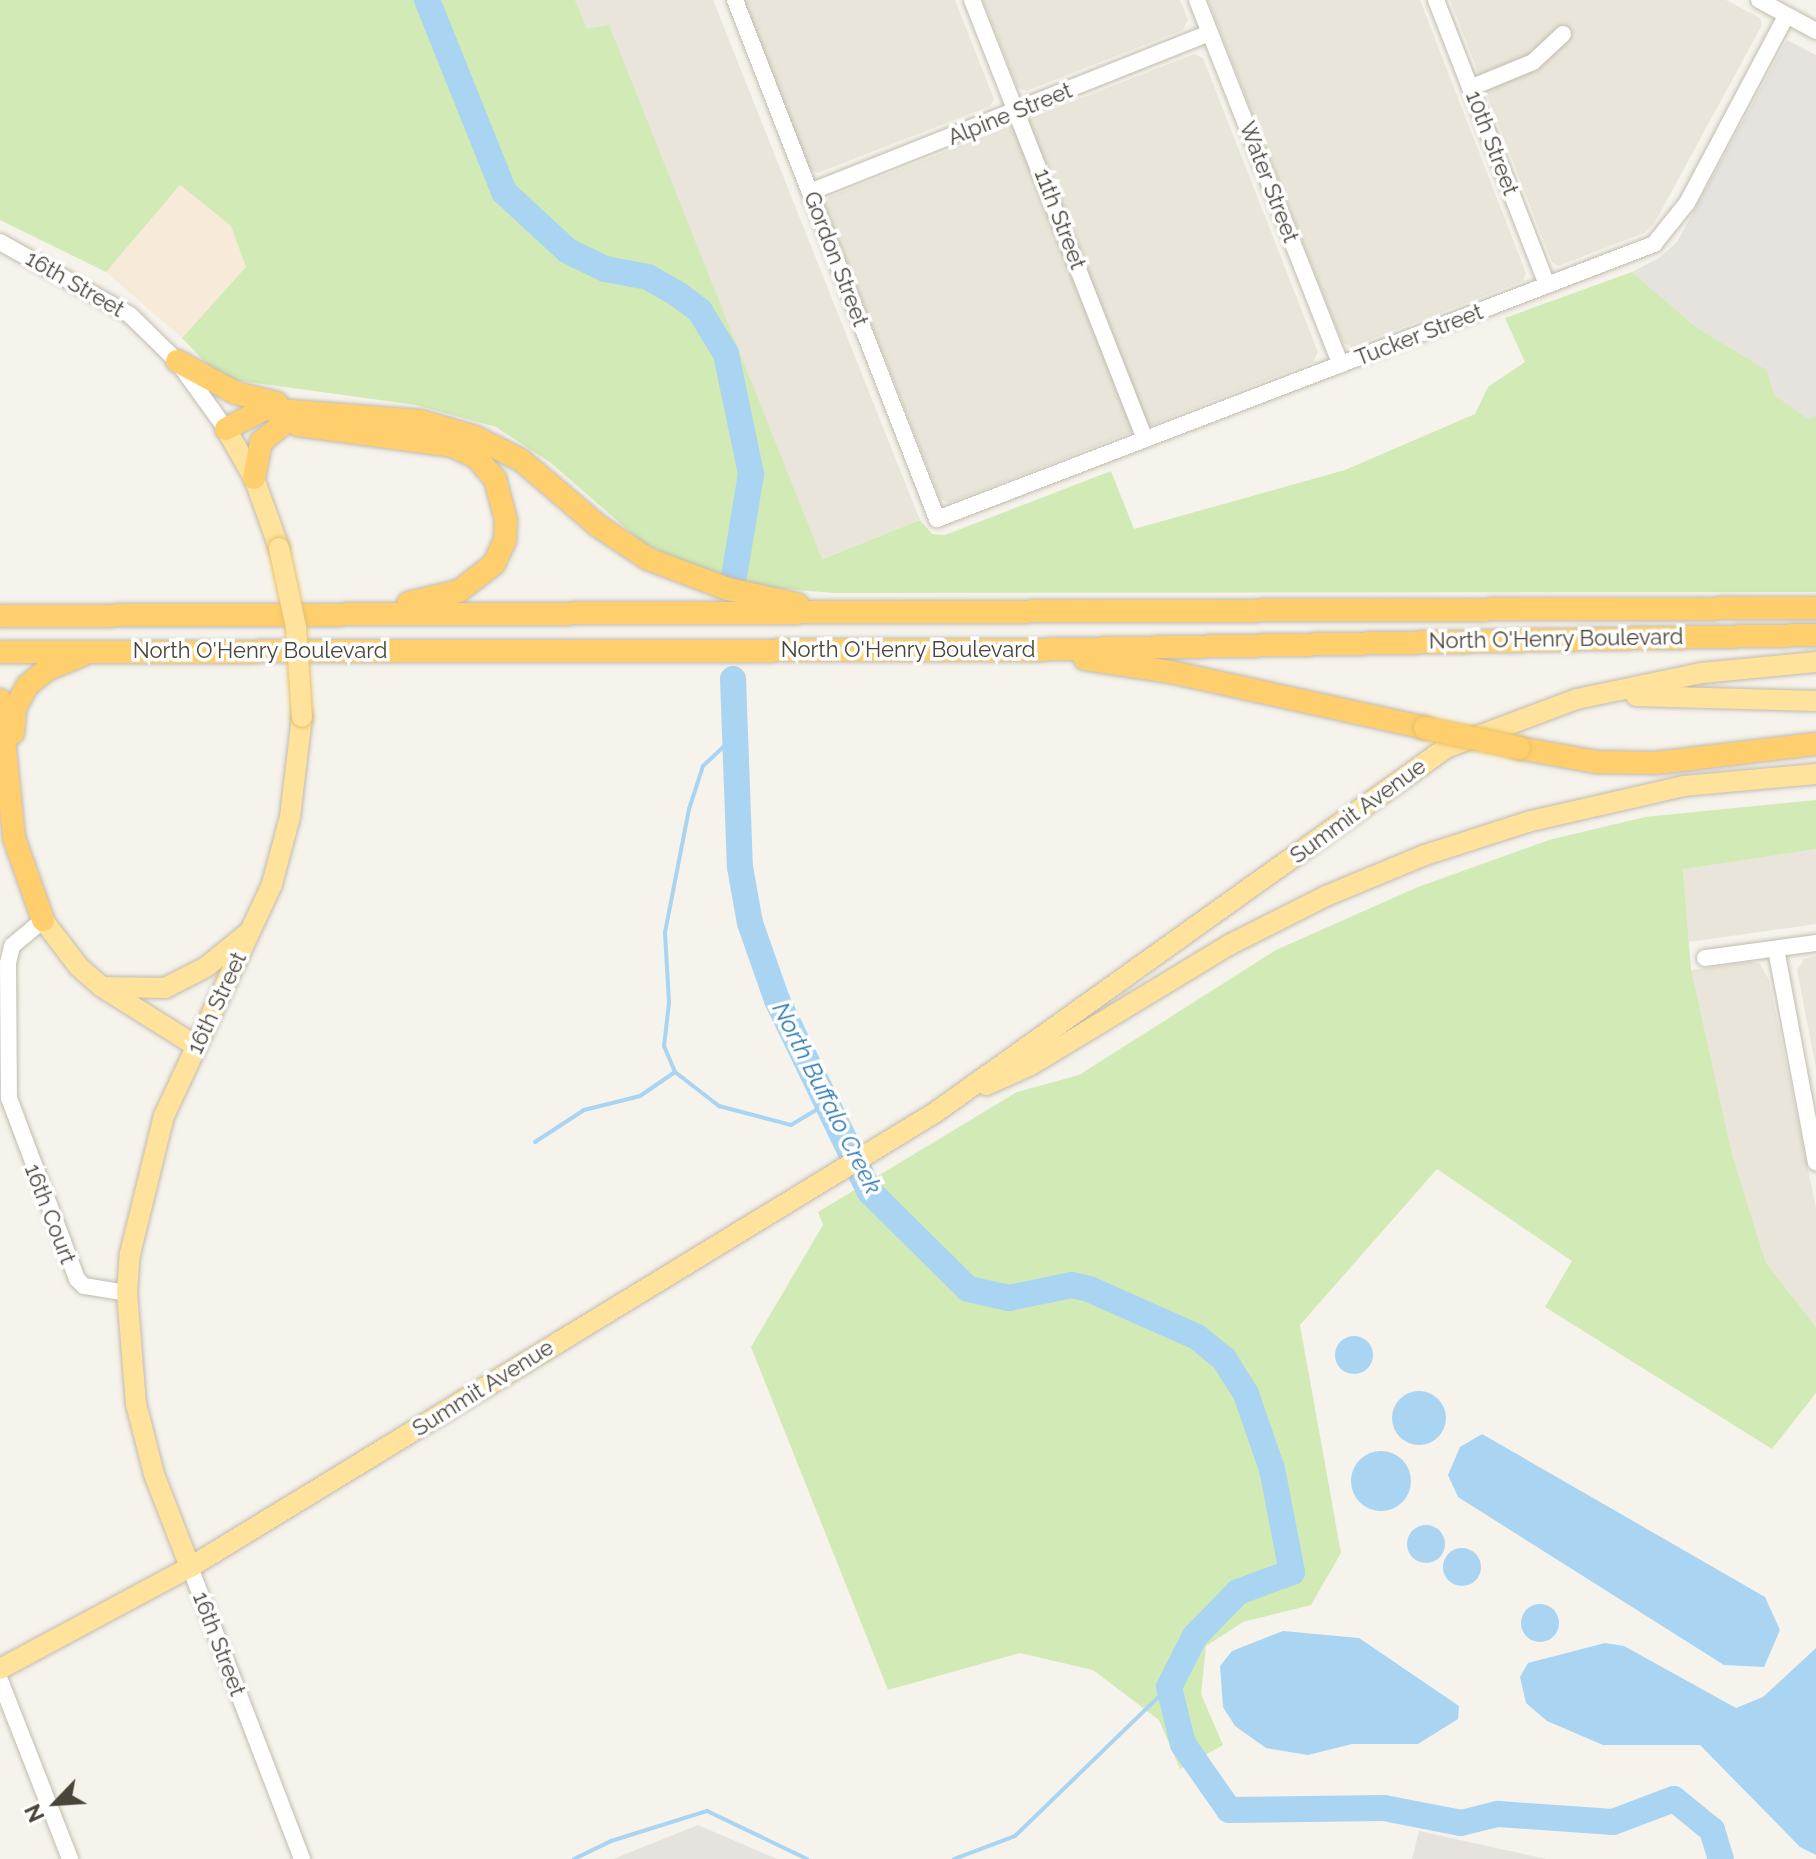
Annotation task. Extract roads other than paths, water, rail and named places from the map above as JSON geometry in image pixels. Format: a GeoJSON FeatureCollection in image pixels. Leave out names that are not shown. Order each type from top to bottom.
{"type":"FeatureCollection","features":[{"type":"Feature","properties":{"kind":"highway"},"geometry":{"type":"LineString","coordinates":[[177,361],[236,393],[305,412]]}},
{"type":"Feature","properties":{"kind":"highway"},"geometry":{"type":"LineString","coordinates":[[226,429],[254,411],[305,412],[421,421],[475,437],[521,460],[597,525],[648,559],[728,589],[842,613]]}},
{"type":"Feature","properties":{"kind":"highway"},"geometry":{"type":"LineString","coordinates":[[226,429],[283,424],[453,446],[476,457],[495,479],[504,502],[505,540],[494,564],[473,584],[447,597],[321,613]]}},
{"type":"Feature","properties":{"kind":"highway"},"geometry":{"type":"LineString","coordinates":[[254,478],[261,442],[283,424]]}},
{"type":"Feature","properties":{"kind":"highway","name":"North O'Henry Boulevard"},"geometry":{"type":"LineString","coordinates":[[0,616],[1809,607]]}},
{"type":"Feature","properties":{"kind":"highway","name":"North O'Henry Boulevard"},"geometry":{"type":"LineString","coordinates":[[0,652],[1021,650],[1816,635]]}},
{"type":"Feature","properties":{"kind":"highway"},"geometry":{"type":"LineString","coordinates":[[1021,650],[1171,672],[1596,762],[1656,763],[1816,744]]}},
{"type":"Feature","properties":{"kind":"highway"},"geometry":{"type":"LineString","coordinates":[[10,786],[15,708],[28,685],[48,669],[92,651]]}},
{"type":"Feature","properties":{"kind":"highway"},"geometry":{"type":"LineString","coordinates":[[0,700],[21,865],[43,920]]}},
{"type":"Feature","properties":{"kind":"main road","name":"16th Street"},"geometry":{"type":"LineString","coordinates":[[190,1567],[144,1440],[127,1293],[151,1154],[196,1046],[252,930],[282,852],[302,717],[296,627],[279,548],[254,478],[226,429]]}},
{"type":"Feature","properties":{"kind":"main road","name":"Summit Avenue"},"geometry":{"type":"LineString","coordinates":[[0,1669],[190,1567],[879,1148],[960,1096],[1029,1042],[1446,748],[1577,699],[1701,673],[1816,662]]}},
{"type":"Feature","properties":{"kind":"main road"},"geometry":{"type":"LineString","coordinates":[[1577,699],[1645,695],[1816,701]]}},
{"type":"Feature","properties":{"kind":"main road","name":"Summit Avenue"},"geometry":{"type":"LineString","coordinates":[[960,1096],[1031,1065],[1229,945],[1326,896],[1425,855],[1531,821],[1684,786],[1816,774]]}},
{"type":"Feature","properties":{"kind":"main road"},"geometry":{"type":"LineString","coordinates":[[43,920],[79,967],[102,987],[196,1046]]}},
{"type":"Feature","properties":{"kind":"main road"},"geometry":{"type":"LineString","coordinates":[[102,987],[165,988],[206,967],[252,930]]}},
{"type":"Feature","properties":{"kind":"street","name":"Gordon Street"},"geometry":{"type":"LineString","coordinates":[[735,0],[937,519]]}},
{"type":"Feature","properties":{"kind":"street","name":"11th Street"},"geometry":{"type":"LineString","coordinates":[[972,0],[1145,439]]}},
{"type":"Feature","properties":{"kind":"street","name":"Water Street"},"geometry":{"type":"LineString","coordinates":[[1197,0],[1341,365]]}},
{"type":"Feature","properties":{"kind":"street","name":"10th Street"},"geometry":{"type":"LineString","coordinates":[[1436,0],[1547,285]]}},
{"type":"Feature","properties":{"kind":"street"},"geometry":{"type":"LineString","coordinates":[[1759,0],[1816,31]]}},
{"type":"Feature","properties":{"kind":"street","name":"Tucker Street"},"geometry":{"type":"LineString","coordinates":[[937,519],[1654,244],[1669,230],[1786,16]]}},
{"type":"Feature","properties":{"kind":"street","name":"Alpine Street"},"geometry":{"type":"LineString","coordinates":[[810,192],[1210,33]]}},
{"type":"Feature","properties":{"kind":"street"},"geometry":{"type":"LineString","coordinates":[[1470,88],[1533,62],[1563,34]]}},
{"type":"Feature","properties":{"kind":"street","name":"16th Street"},"geometry":{"type":"LineString","coordinates":[[0,242],[130,315],[177,361],[226,429]]}},
{"type":"Feature","properties":{"kind":"street","name":"16th Court"},"geometry":{"type":"LineString","coordinates":[[43,920],[12,946],[8,963],[9,1098],[77,1279],[84,1286],[127,1293]]}},
{"type":"Feature","properties":{"kind":"street"},"geometry":{"type":"LineString","coordinates":[[1705,958],[1816,943]]}},
{"type":"Feature","properties":{"kind":"street"},"geometry":{"type":"LineString","coordinates":[[1776,949],[1816,1162]]}},
{"type":"Feature","properties":{"kind":"street","name":"16th Street"},"geometry":{"type":"LineString","coordinates":[[190,1567],[302,1859]]}},
{"type":"Feature","properties":{"kind":"street"},"geometry":{"type":"LineString","coordinates":[[0,1680],[70,1859]]}},
{"type":"Feature","properties":{"kind":"water"},"geometry":{"type":"Polygon","coordinates":[[[1354,1336],[1368,1341],[1373,1355],[1368,1369],[1354,1374],[1340,1369],[1335,1355],[1340,1341],[1354,1336]]]}},
{"type":"Feature","properties":{"kind":"water"},"geometry":{"type":"Polygon","coordinates":[[[1419,1391],[1438,1399],[1446,1418],[1438,1437],[1419,1445],[1400,1437],[1392,1418],[1400,1399],[1419,1391]]]}},
{"type":"Feature","properties":{"kind":"water"},"geometry":{"type":"Polygon","coordinates":[[[1482,1434],[1765,1597],[1780,1630],[1764,1667],[1724,1665],[1458,1497],[1448,1475],[1460,1447],[1482,1434]]]}},
{"type":"Feature","properties":{"kind":"water"},"geometry":{"type":"Polygon","coordinates":[[[1381,1451],[1392,1453],[1402,1460],[1409,1470],[1409,1492],[1402,1502],[1392,1509],[1381,1511],[1370,1509],[1360,1502],[1353,1492],[1351,1481],[1353,1470],[1360,1460],[1370,1453],[1381,1451]]]}},
{"type":"Feature","properties":{"kind":"water"},"geometry":{"type":"Polygon","coordinates":[[[1426,1525],[1440,1530],[1445,1544],[1440,1558],[1426,1563],[1412,1558],[1407,1544],[1412,1530],[1426,1525]]]}},
{"type":"Feature","properties":{"kind":"water"},"geometry":{"type":"Polygon","coordinates":[[[1462,1548],[1476,1553],[1481,1567],[1476,1581],[1462,1586],[1448,1581],[1443,1567],[1448,1553],[1462,1548]]]}},
{"type":"Feature","properties":{"kind":"water"},"geometry":{"type":"Polygon","coordinates":[[[1540,1604],[1554,1609],[1559,1623],[1554,1637],[1540,1642],[1526,1637],[1521,1623],[1526,1609],[1540,1604]]]}},
{"type":"Feature","properties":{"kind":"water"},"geometry":{"type":"Polygon","coordinates":[[[1283,1631],[1359,1638],[1459,1706],[1458,1719],[1418,1744],[1352,1744],[1308,1755],[1266,1748],[1235,1726],[1223,1707],[1220,1666],[1232,1651],[1283,1631]]]}},
{"type":"Feature","properties":{"kind":"water"},"geometry":{"type":"Polygon","coordinates":[[[1605,1643],[1624,1646],[1736,1708],[1763,1697],[1816,1648],[1816,1855],[1800,1847],[1700,1745],[1603,1745],[1547,1721],[1526,1703],[1520,1677],[1528,1663],[1605,1643]]]}},
{"type":"Feature","properties":{"kind":"waterway","name":"North Buffalo Creek"},"geometry":{"type":"LineString","coordinates":[[427,0],[504,192],[568,251],[605,269],[648,277],[679,295],[700,311],[726,354],[751,474],[734,577]]}},
{"type":"Feature","properties":{"kind":"waterway","name":"North Buffalo Creek"},"geometry":{"type":"LineString","coordinates":[[733,679],[740,867],[750,923],[777,1000],[870,1192],[968,1289],[1009,1298],[1072,1285],[1089,1289],[1197,1337],[1224,1359],[1246,1394],[1272,1469],[1292,1572],[1238,1592],[1195,1636],[1169,1687],[1183,1744],[1229,1810],[1384,1808],[1461,1823],[1498,1814],[1613,1822],[1674,1799],[1712,1830],[1721,1859]]}},
{"type":"Feature","properties":{"kind":"waterway"},"geometry":{"type":"LineString","coordinates":[[735,736],[703,766],[689,809],[665,933],[669,1003],[664,1046],[675,1072],[719,1106],[791,1125],[823,1106]]}},
{"type":"Feature","properties":{"kind":"waterway"},"geometry":{"type":"LineString","coordinates":[[535,1142],[584,1110],[640,1096],[675,1072]]}},
{"type":"Feature","properties":{"kind":"waterway"},"geometry":{"type":"LineString","coordinates":[[954,1859],[1015,1836],[1169,1687]]}},
{"type":"Feature","properties":{"kind":"waterway"},"geometry":{"type":"LineString","coordinates":[[574,1859],[611,1841],[707,1811],[807,1859]]}}]}
